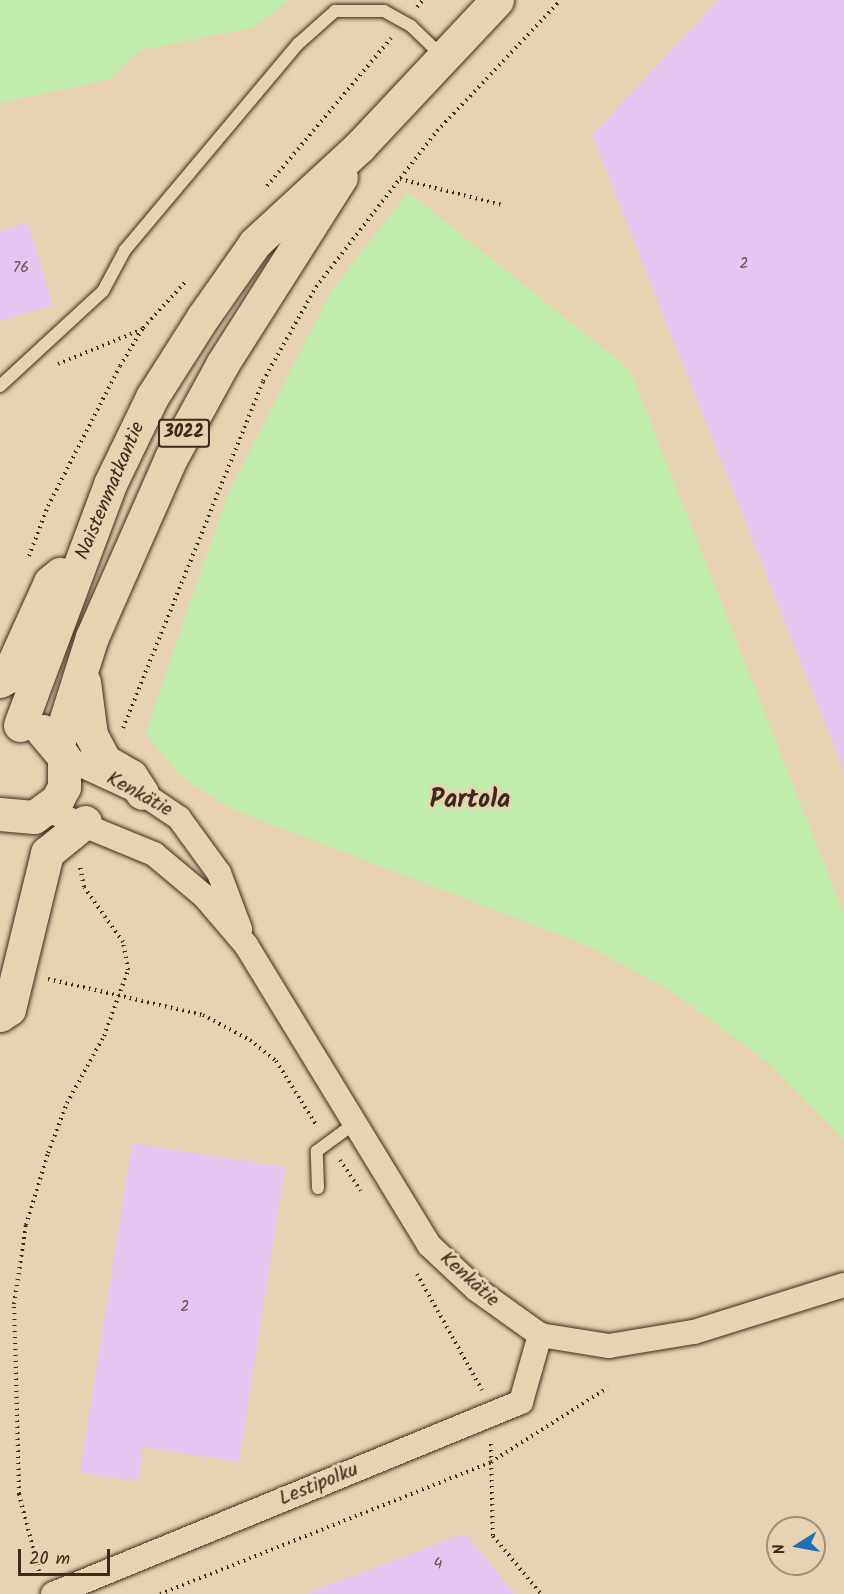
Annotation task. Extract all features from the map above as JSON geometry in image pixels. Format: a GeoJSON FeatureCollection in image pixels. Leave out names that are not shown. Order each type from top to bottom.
{"type":"FeatureCollection","features":[{"type":"Feature","properties":{"kind":"main road","name":"Naistenmatkantie"},"geometry":{"type":"LineString","coordinates":[[10,727],[152,397],[203,317],[255,243],[360,146],[497,0]]}},
{"type":"Feature","properties":{"kind":"main road","name":"Naistenmatkantie"},"geometry":{"type":"LineString","coordinates":[[61,751],[84,675],[92,638],[126,551],[171,458],[223,363],[360,146]]}},
{"type":"Feature","properties":{"kind":"main road"},"geometry":{"type":"LineString","coordinates":[[0,681],[7,677],[50,582],[81,559]]}},
{"type":"Feature","properties":{"kind":"main road"},"geometry":{"type":"LineString","coordinates":[[84,675],[92,735],[111,766],[131,776],[142,792]]}},
{"type":"Feature","properties":{"kind":"main road"},"geometry":{"type":"LineString","coordinates":[[0,968],[40,813],[64,787],[61,751],[47,734],[10,727]]}},
{"type":"Feature","properties":{"kind":"main road"},"geometry":{"type":"LineString","coordinates":[[0,814],[40,813]]}},
{"type":"Feature","properties":{"kind":"main road"},"geometry":{"type":"LineString","coordinates":[[0,1015],[9,1009],[47,853],[89,824]]}},
{"type":"Feature","properties":{"kind":"street","name":"Kenkätie"},"geometry":{"type":"LineString","coordinates":[[61,751],[142,792],[179,818],[219,873],[246,945]]}},
{"type":"Feature","properties":{"kind":"street","name":"Kenkätie"},"geometry":{"type":"LineString","coordinates":[[40,813],[89,824],[176,868],[246,945],[429,1245],[476,1289],[540,1335],[609,1346],[694,1332],[844,1285]]}},
{"type":"Feature","properties":{"kind":"street","name":"Lestipolku"},"geometry":{"type":"LineString","coordinates":[[48,1589],[521,1402],[540,1335]]}},
{"type":"Feature","properties":{"kind":"lane"},"geometry":{"type":"LineString","coordinates":[[0,386],[103,291],[124,250],[298,44],[335,11],[384,11],[411,26],[444,58]]}},
{"type":"Feature","properties":{"kind":"lane"},"geometry":{"type":"LineString","coordinates":[[318,1188],[315,1159],[328,1143],[355,1123]]}},
{"type":"Feature","properties":{"kind":"path"},"geometry":{"type":"LineString","coordinates":[[111,766],[263,381],[316,286],[400,179],[489,72],[561,0]]}},
{"type":"Feature","properties":{"kind":"path"},"geometry":{"type":"LineString","coordinates":[[400,179],[502,205]]}},
{"type":"Feature","properties":{"kind":"path"},"geometry":{"type":"LineString","coordinates":[[15,373],[72,359],[143,328]]}},
{"type":"Feature","properties":{"kind":"path"},"geometry":{"type":"LineString","coordinates":[[48,1589],[19,1494],[14,1304],[26,1225],[48,1153],[67,1103],[122,994],[128,970],[123,942],[84,887],[80,870],[89,824]]}},
{"type":"Feature","properties":{"kind":"path"},"geometry":{"type":"LineString","coordinates":[[41,977],[122,994],[203,1015],[250,1040],[276,1061],[367,1200]]}},
{"type":"Feature","properties":{"kind":"path"},"geometry":{"type":"LineString","coordinates":[[412,1266],[449,1324],[491,1415],[493,1536],[541,1594]]}},
{"type":"Feature","properties":{"kind":"path"},"geometry":{"type":"LineString","coordinates":[[160,1594],[491,1462],[607,1388]]}},
{"type":"Feature","properties":{"kind":"green space"},"geometry":{"type":"Polygon","coordinates":[[[0,0],[289,0],[252,28],[139,50],[110,79],[0,103],[0,0]]]}},
{"type":"Feature","properties":{"kind":"green space"},"geometry":{"type":"Polygon","coordinates":[[[408,192],[630,370],[844,914],[844,1140],[771,1065],[673,992],[591,947],[232,809],[183,778],[145,734],[226,499],[330,293],[408,192]]]}},
{"type":"Feature","properties":{"kind":"building"},"geometry":{"type":"Polygon","coordinates":[[[718,0],[844,0],[844,771],[592,135],[718,0]]]}},
{"type":"Feature","properties":{"kind":"building"},"geometry":{"type":"Polygon","coordinates":[[[28,222],[53,305],[0,321],[0,231],[28,222]]]}},
{"type":"Feature","properties":{"kind":"building"},"geometry":{"type":"Polygon","coordinates":[[[132,1143],[285,1167],[239,1462],[143,1447],[138,1481],[80,1472],[132,1143]]]}},
{"type":"Feature","properties":{"kind":"building"},"geometry":{"type":"Polygon","coordinates":[[[465,1533],[515,1594],[305,1594],[465,1533]]]}},
{"type":"Feature","properties":{"kind":"district","name":"Partola"},"geometry":{"type":"Point","coordinates":[470,801]}}]}
